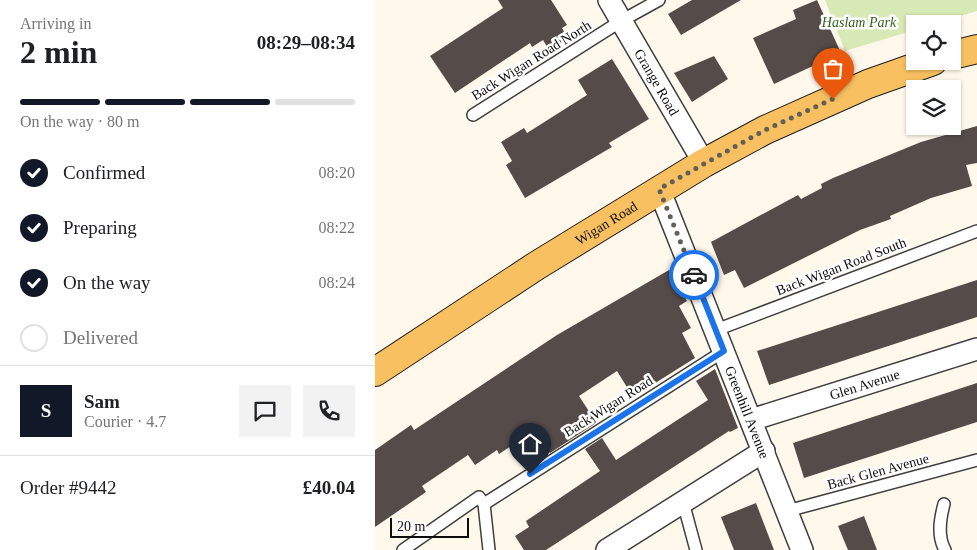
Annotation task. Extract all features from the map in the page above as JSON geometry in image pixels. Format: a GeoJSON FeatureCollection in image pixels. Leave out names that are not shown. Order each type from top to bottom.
{"type":"FeatureCollection","features":[{"type":"Feature","properties":{"kind":"main road"},"geometry":{"type":"LineString","coordinates":[[961,53],[977,49]]}},
{"type":"Feature","properties":{"kind":"main road","name":"Wigan Road"},"geometry":{"type":"LineString","coordinates":[[375,372],[536,266],[659,189],[765,130],[850,92],[909,70]]}},
{"type":"Feature","properties":{"kind":"street","name":"Grange Road"},"geometry":{"type":"LineString","coordinates":[[609,0],[704,164]]}},
{"type":"Feature","properties":{"kind":"street","name":"Greenhill Avenue"},"geometry":{"type":"LineString","coordinates":[[659,189],[802,550]]}},
{"type":"Feature","properties":{"kind":"street","name":"Glen Avenue"},"geometry":{"type":"LineString","coordinates":[[751,420],[977,349]]}},
{"type":"Feature","properties":{"kind":"street"},"geometry":{"type":"LineString","coordinates":[[607,550],[764,451]]}},
{"type":"Feature","properties":{"kind":"lane","name":"Back Wigan Road North"},"geometry":{"type":"LineString","coordinates":[[473,115],[621,21],[659,0]]}},
{"type":"Feature","properties":{"kind":"lane","name":"Back Wigan Road South"},"geometry":{"type":"LineString","coordinates":[[716,330],[977,231]]}},
{"type":"Feature","properties":{"kind":"lane","name":"Back Wigan Road"},"geometry":{"type":"LineString","coordinates":[[403,550],[724,351]]}},
{"type":"Feature","properties":{"kind":"lane","name":"Back Glen Avenue"},"geometry":{"type":"LineString","coordinates":[[787,511],[977,460]]}},
{"type":"Feature","properties":{"kind":"lane"},"geometry":{"type":"LineString","coordinates":[[481,501],[489,550]]}},
{"type":"Feature","properties":{"kind":"lane"},"geometry":{"type":"LineString","coordinates":[[683,502],[696,550]]}},
{"type":"Feature","properties":{"kind":"lane"},"geometry":{"type":"LineString","coordinates":[[944,504],[940,520],[941,538],[945,550]]}},
{"type":"Feature","properties":{"kind":"green space","name":"Haslam Park"},"geometry":{"type":"Polygon","coordinates":[[[825,0],[977,0],[977,11],[961,16],[906,15],[906,33],[845,51],[825,0]]]}},
{"type":"Feature","properties":{"kind":"building"},"geometry":{"type":"Polygon","coordinates":[[[498,0],[551,0],[567,25],[562,28],[568,38],[549,50],[543,40],[532,47],[530,43],[455,93],[430,56],[503,8],[498,0]]]}},
{"type":"Feature","properties":{"kind":"building"},"geometry":{"type":"Polygon","coordinates":[[[692,0],[741,0],[681,35],[668,14],[692,0]]]}},
{"type":"Feature","properties":{"kind":"building"},"geometry":{"type":"Polygon","coordinates":[[[817,0],[841,53],[774,84],[753,38],[796,19],[793,10],[817,0]]]}},
{"type":"Feature","properties":{"kind":"building"},"geometry":{"type":"Polygon","coordinates":[[[714,56],[728,79],[692,102],[674,73],[714,56]]]}},
{"type":"Feature","properties":{"kind":"building"},"geometry":{"type":"Polygon","coordinates":[[[612,59],[649,119],[609,143],[612,147],[525,198],[506,165],[512,161],[501,142],[524,128],[527,133],[587,95],[578,80],[612,59]]]}},
{"type":"Feature","properties":{"kind":"building"},"geometry":{"type":"Polygon","coordinates":[[[977,126],[977,163],[966,165],[972,186],[931,198],[890,216],[891,219],[860,230],[744,288],[735,270],[724,275],[711,242],[798,195],[801,199],[822,188],[821,184],[833,178],[921,142],[946,135],[961,135],[961,131],[977,126]]]}},
{"type":"Feature","properties":{"kind":"building"},"geometry":{"type":"Polygon","coordinates":[[[669,270],[687,301],[679,306],[691,328],[682,333],[695,358],[633,397],[617,371],[579,396],[596,422],[550,453],[535,430],[499,454],[497,450],[475,465],[468,455],[422,486],[426,492],[375,527],[375,450],[411,425],[414,430],[557,335],[669,270]]]}},
{"type":"Feature","properties":{"kind":"building"},"geometry":{"type":"Polygon","coordinates":[[[977,280],[977,317],[769,385],[757,351],[977,280]]]}},
{"type":"Feature","properties":{"kind":"building"},"geometry":{"type":"Polygon","coordinates":[[[715,369],[738,428],[729,431],[546,550],[524,550],[515,536],[529,527],[526,521],[600,471],[585,449],[602,438],[616,460],[708,400],[696,381],[715,369]]]}},
{"type":"Feature","properties":{"kind":"building"},"geometry":{"type":"Polygon","coordinates":[[[977,383],[977,422],[804,478],[793,443],[977,383]]]}},
{"type":"Feature","properties":{"kind":"building"},"geometry":{"type":"Polygon","coordinates":[[[756,503],[774,550],[734,550],[721,517],[756,503]]]}},
{"type":"Feature","properties":{"kind":"building"},"geometry":{"type":"Polygon","coordinates":[[[864,516],[877,550],[848,550],[838,526],[864,516]]]}},
{"type":"Feature","properties":{"kind":"way so far"},"geometry":{"type":"LineString","coordinates":[[694,275],[659,189],[765,130],[833,99]]}},
{"type":"Feature","properties":{"kind":"route"},"geometry":{"type":"LineString","coordinates":[[530,474],[724,351],[694,275]]}}]}
